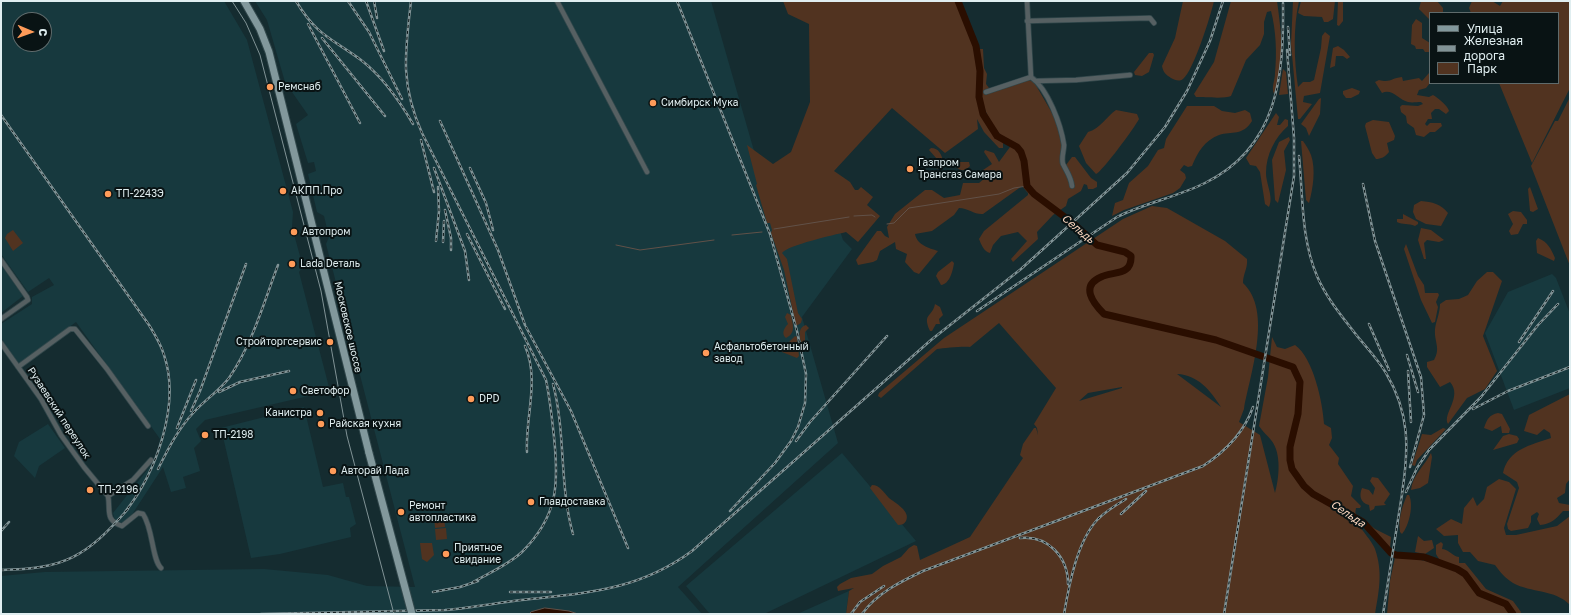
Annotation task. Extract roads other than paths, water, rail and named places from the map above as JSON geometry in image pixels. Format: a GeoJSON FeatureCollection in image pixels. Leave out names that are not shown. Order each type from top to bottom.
{"type":"FeatureCollection","features":[{"type":"Feature","properties":{"kind":"main road","name":"Московское шоссе"},"geometry":{"type":"LineString","coordinates":[[244,1],[260,29],[269,52],[369,454],[412,614]]}},
{"type":"Feature","properties":{"kind":"street"},"geometry":{"type":"LineString","coordinates":[[557,1],[647,172]]}},
{"type":"Feature","properties":{"kind":"street"},"geometry":{"type":"LineString","coordinates":[[1026,1],[1030,77]]}},
{"type":"Feature","properties":{"kind":"street"},"geometry":{"type":"LineString","coordinates":[[1027,21],[1150,18],[1154,23]]}},
{"type":"Feature","properties":{"kind":"street"},"geometry":{"type":"LineString","coordinates":[[986,92],[1030,77],[1036,80],[1076,80],[1130,75]]}},
{"type":"Feature","properties":{"kind":"street"},"geometry":{"type":"LineString","coordinates":[[1036,80],[1047,98],[1060,126],[1064,148],[1063,163],[1069,174],[1072,186]]}},
{"type":"Feature","properties":{"kind":"street"},"geometry":{"type":"LineString","coordinates":[[1,260],[28,297],[28,300],[24,304],[1,319]]}},
{"type":"Feature","properties":{"kind":"street","name":"Рузаевский переулок"},"geometry":{"type":"LineString","coordinates":[[18,367],[70,329],[75,329],[107,369],[148,426]]}},
{"type":"Feature","properties":{"kind":"street","name":"Рузаевский переулок"},"geometry":{"type":"LineString","coordinates":[[1,343],[41,399],[70,448],[108,496]]}},
{"type":"Feature","properties":{"kind":"street"},"geometry":{"type":"LineString","coordinates":[[151,460],[133,480],[108,496],[110,502],[108,512],[112,520],[122,526],[138,513],[143,514],[147,520],[157,561],[161,568]]}},
{"type":"Feature","properties":{"kind":"waterway","name":"Сельдь"},"geometry":{"type":"LineString","coordinates":[[958,1],[976,46],[980,71],[979,97],[983,114],[997,136],[1017,147],[1021,152],[1024,161],[1027,186],[1034,194],[1074,224],[1097,245],[1125,252],[1131,256],[1128,267],[1125,270],[1101,277],[1091,285],[1090,295],[1100,310],[1104,314],[1216,340],[1293,367],[1300,382],[1298,414],[1290,447],[1290,460],[1292,469],[1304,486],[1313,494],[1363,522],[1391,553],[1396,555],[1424,557],[1457,569],[1465,574],[1479,593],[1506,604],[1513,614]]}},
{"type":"Feature","properties":{"kind":"waterway"},"geometry":{"type":"LineString","coordinates":[[887,224],[894,223],[909,208],[999,194],[1014,188],[1027,186]]}},
{"type":"Feature","properties":{"kind":"waterway"},"geometry":{"type":"LineString","coordinates":[[854,216],[872,215],[875,217]]}},
{"type":"Feature","properties":{"kind":"waterway"},"geometry":{"type":"LineString","coordinates":[[774,229],[849,217]]}},
{"type":"Feature","properties":{"kind":"waterway"},"geometry":{"type":"LineString","coordinates":[[732,235],[762,232]]}},
{"type":"Feature","properties":{"kind":"waterway"},"geometry":{"type":"LineString","coordinates":[[616,245],[640,250],[714,240]]}},
{"type":"Feature","properties":{"kind":"tram line"},"geometry":{"type":"LineString","coordinates":[[232,1],[246,23],[260,55],[321,291],[347,436],[394,614]]}},
{"type":"Feature","properties":{"kind":"railway"},"geometry":{"type":"LineString","coordinates":[[296,1],[317,29],[361,60],[383,81],[402,106],[413,124]]}},
{"type":"Feature","properties":{"kind":"railway"},"geometry":{"type":"LineString","coordinates":[[348,1],[369,32],[402,99]]}},
{"type":"Feature","properties":{"kind":"railway"},"geometry":{"type":"LineString","coordinates":[[366,1],[384,51]]}},
{"type":"Feature","properties":{"kind":"railway"},"geometry":{"type":"LineString","coordinates":[[374,1],[377,18]]}},
{"type":"Feature","properties":{"kind":"railway"},"geometry":{"type":"LineString","coordinates":[[411,1],[407,37],[406,68],[410,99],[415,115],[422,133],[546,380],[556,454],[556,485],[549,512],[543,526],[534,539],[517,557],[473,582]]}},
{"type":"Feature","properties":{"kind":"railway"},"geometry":{"type":"LineString","coordinates":[[677,1],[770,234],[797,331],[806,374],[805,403],[798,427],[791,441],[775,463],[730,511]]}},
{"type":"Feature","properties":{"kind":"railway"},"geometry":{"type":"LineString","coordinates":[[261,614],[445,610],[464,608],[610,588],[652,575],[672,564],[692,551],[931,340],[1021,269],[1127,173],[1165,127],[1187,91],[1210,41],[1223,1]]}},
{"type":"Feature","properties":{"kind":"railway"},"geometry":{"type":"LineString","coordinates":[[977,311],[1117,217],[1205,183],[1229,168],[1248,150],[1262,129],[1272,107],[1278,83],[1282,57],[1283,3]]}},
{"type":"Feature","properties":{"kind":"railway"},"geometry":{"type":"LineString","coordinates":[[308,24],[360,123]]}},
{"type":"Feature","properties":{"kind":"railway"},"geometry":{"type":"LineString","coordinates":[[1288,27],[1290,55]]}},
{"type":"Feature","properties":{"kind":"railway"},"geometry":{"type":"LineString","coordinates":[[322,38],[385,116]]}},
{"type":"Feature","properties":{"kind":"railway"},"geometry":{"type":"LineString","coordinates":[[1224,614],[1294,176],[1294,138],[1287,50]]}},
{"type":"Feature","properties":{"kind":"railway"},"geometry":{"type":"LineString","coordinates":[[1,115],[149,325],[163,351],[168,375],[169,395],[167,416],[162,438],[147,478],[125,512]]}},
{"type":"Feature","properties":{"kind":"railway"},"geometry":{"type":"LineString","coordinates":[[440,121],[498,250],[525,325]]}},
{"type":"Feature","properties":{"kind":"railway"},"geometry":{"type":"LineString","coordinates":[[421,140],[434,192]]}},
{"type":"Feature","properties":{"kind":"railway"},"geometry":{"type":"LineString","coordinates":[[1299,156],[1305,232],[1317,276],[1334,305],[1386,373],[1400,402],[1406,432],[1406,461],[1402,493]]}},
{"type":"Feature","properties":{"kind":"railway"},"geometry":{"type":"LineString","coordinates":[[434,168],[465,251],[469,280]]}},
{"type":"Feature","properties":{"kind":"railway"},"geometry":{"type":"LineString","coordinates":[[470,168],[486,203],[493,230]]}},
{"type":"Feature","properties":{"kind":"railway"},"geometry":{"type":"LineString","coordinates":[[1363,184],[1375,241],[1421,377],[1424,415],[1410,467]]}},
{"type":"Feature","properties":{"kind":"railway"},"geometry":{"type":"LineString","coordinates":[[436,241],[439,211],[438,187]]}},
{"type":"Feature","properties":{"kind":"railway"},"geometry":{"type":"LineString","coordinates":[[445,210],[451,238],[451,250]]}},
{"type":"Feature","properties":{"kind":"railway"},"geometry":{"type":"LineString","coordinates":[[443,242],[444,221]]}},
{"type":"Feature","properties":{"kind":"railway"},"geometry":{"type":"LineString","coordinates":[[467,234],[505,309]]}},
{"type":"Feature","properties":{"kind":"railway"},"geometry":{"type":"LineString","coordinates":[[191,411],[200,391],[246,264]]}},
{"type":"Feature","properties":{"kind":"railway"},"geometry":{"type":"LineString","coordinates":[[158,469],[183,425],[198,408],[225,383],[237,365],[251,338],[278,265]]}},
{"type":"Feature","properties":{"kind":"railway"},"geometry":{"type":"LineString","coordinates":[[1519,342],[1553,291]]}},
{"type":"Feature","properties":{"kind":"railway"},"geometry":{"type":"LineString","coordinates":[[1406,492],[1417,468],[1429,450],[1481,397],[1538,325],[1558,304]]}},
{"type":"Feature","properties":{"kind":"railway"},"geometry":{"type":"LineString","coordinates":[[1369,324],[1389,370]]}},
{"type":"Feature","properties":{"kind":"railway"},"geometry":{"type":"LineString","coordinates":[[526,327],[571,411],[628,548]]}},
{"type":"Feature","properties":{"kind":"railway"},"geometry":{"type":"LineString","coordinates":[[796,441],[810,422],[887,336]]}},
{"type":"Feature","properties":{"kind":"railway"},"geometry":{"type":"LineString","coordinates":[[525,346],[529,359],[532,385],[527,452]]}},
{"type":"Feature","properties":{"kind":"railway"},"geometry":{"type":"LineString","coordinates":[[1407,355],[1418,392]]}},
{"type":"Feature","properties":{"kind":"railway"},"geometry":{"type":"LineString","coordinates":[[1473,409],[1508,391],[1570,367]]}},
{"type":"Feature","properties":{"kind":"railway"},"geometry":{"type":"LineString","coordinates":[[219,392],[240,382],[289,371]]}},
{"type":"Feature","properties":{"kind":"railway"},"geometry":{"type":"LineString","coordinates":[[1408,371],[1411,422]]}},
{"type":"Feature","properties":{"kind":"railway"},"geometry":{"type":"LineString","coordinates":[[177,428],[196,380]]}},
{"type":"Feature","properties":{"kind":"railway"},"geometry":{"type":"LineString","coordinates":[[553,384],[560,421],[566,497],[573,534]]}},
{"type":"Feature","properties":{"kind":"railway"},"geometry":{"type":"LineString","coordinates":[[862,614],[882,594],[923,571],[1203,466],[1227,448],[1233,441],[1245,425],[1253,407]]}},
{"type":"Feature","properties":{"kind":"railway"},"geometry":{"type":"LineString","coordinates":[[1383,614],[1403,488]]}},
{"type":"Feature","properties":{"kind":"railway"},"geometry":{"type":"LineString","coordinates":[[1121,514],[1146,491]]}},
{"type":"Feature","properties":{"kind":"railway"},"geometry":{"type":"LineString","coordinates":[[1064,614],[1068,590],[1075,564],[1085,539],[1098,519],[1126,499]]}},
{"type":"Feature","properties":{"kind":"railway"},"geometry":{"type":"LineString","coordinates":[[1,570],[42,567],[73,557],[99,539],[128,509]]}},
{"type":"Feature","properties":{"kind":"railway"},"geometry":{"type":"LineString","coordinates":[[1,531],[9,522]]}},
{"type":"Feature","properties":{"kind":"railway"},"geometry":{"type":"LineString","coordinates":[[1020,538],[1039,540],[1054,550],[1064,565],[1068,584]]}},
{"type":"Feature","properties":{"kind":"railway"},"geometry":{"type":"LineString","coordinates":[[433,592],[460,587],[478,581]]}},
{"type":"Feature","properties":{"kind":"railway"},"geometry":{"type":"LineString","coordinates":[[851,614],[860,602],[884,586]]}},
{"type":"Feature","properties":{"kind":"railway"},"geometry":{"type":"LineString","coordinates":[[510,592],[551,592]]}},
{"type":"Feature","properties":{"kind":"place","name":"Ремснаб"},"geometry":{"type":"Point","coordinates":[270,87]}},
{"type":"Feature","properties":{"kind":"place","name":"Симбирск Мука"},"geometry":{"type":"Point","coordinates":[653,103]}},
{"type":"Feature","properties":{"kind":"place","name":"Газпром Трансгаз Самара"},"geometry":{"type":"Point","coordinates":[910,169]}},
{"type":"Feature","properties":{"kind":"place","name":"АКПП.Про"},"geometry":{"type":"Point","coordinates":[283,191]}},
{"type":"Feature","properties":{"kind":"place","name":"ТП-2243Э"},"geometry":{"type":"Point","coordinates":[108,194]}},
{"type":"Feature","properties":{"kind":"place","name":"Автопром"},"geometry":{"type":"Point","coordinates":[294,232]}},
{"type":"Feature","properties":{"kind":"place","name":"Lada Dеталь"},"geometry":{"type":"Point","coordinates":[292,264]}},
{"type":"Feature","properties":{"kind":"place","name":"Стройторгсервис"},"geometry":{"type":"Point","coordinates":[330,342]}},
{"type":"Feature","properties":{"kind":"place","name":"Асфальтобетонный завод"},"geometry":{"type":"Point","coordinates":[706,353]}},
{"type":"Feature","properties":{"kind":"place","name":"Светофор"},"geometry":{"type":"Point","coordinates":[293,391]}},
{"type":"Feature","properties":{"kind":"place","name":"DPD"},"geometry":{"type":"Point","coordinates":[471,399]}},
{"type":"Feature","properties":{"kind":"place","name":"Канистра"},"geometry":{"type":"Point","coordinates":[320,413]}},
{"type":"Feature","properties":{"kind":"place","name":"Райская кухня"},"geometry":{"type":"Point","coordinates":[321,424]}},
{"type":"Feature","properties":{"kind":"place","name":"ТП-2198"},"geometry":{"type":"Point","coordinates":[205,435]}},
{"type":"Feature","properties":{"kind":"place","name":"Авторай Лада"},"geometry":{"type":"Point","coordinates":[333,471]}},
{"type":"Feature","properties":{"kind":"place","name":"ТП-2196"},"geometry":{"type":"Point","coordinates":[90,490]}},
{"type":"Feature","properties":{"kind":"place","name":"Главдоставка"},"geometry":{"type":"Point","coordinates":[531,502]}},
{"type":"Feature","properties":{"kind":"place","name":"Ремонт автопластика"},"geometry":{"type":"Point","coordinates":[401,512]}},
{"type":"Feature","properties":{"kind":"place","name":"Приятное свидание"},"geometry":{"type":"Point","coordinates":[446,554]}},
{"type":"Feature","properties":{"kind":"water label","name":"Сельда"},"geometry":{"type":"Point","coordinates":[1348,514]}}]}
